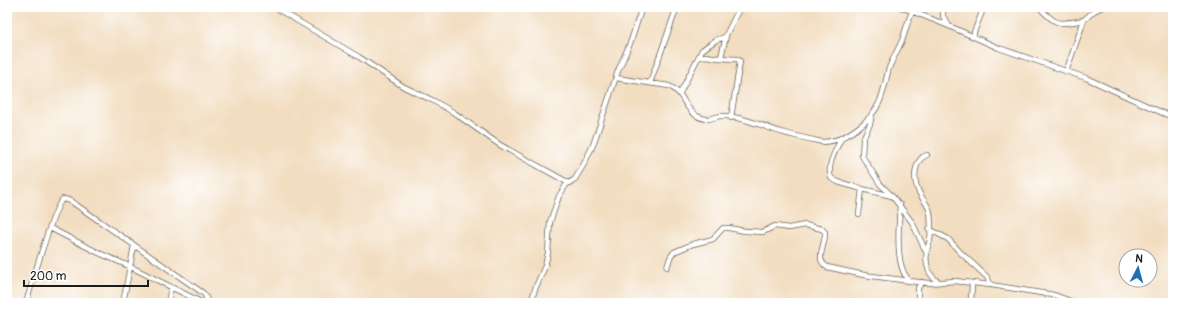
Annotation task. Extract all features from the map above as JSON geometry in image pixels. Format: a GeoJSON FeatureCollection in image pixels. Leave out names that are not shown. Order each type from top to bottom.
{"type":"FeatureCollection","features":[{"type":"Feature","properties":{"kind":"street"},"geometry":{"type":"LineString","coordinates":[[274,7],[404,87],[453,112],[500,145],[569,183]]}},
{"type":"Feature","properties":{"kind":"street"},"geometry":{"type":"LineString","coordinates":[[531,303],[546,260],[549,230],[559,196],[569,183],[575,179],[584,164],[631,41],[642,7]]}},
{"type":"Feature","properties":{"kind":"street"},"geometry":{"type":"LineString","coordinates":[[650,83],[677,7]]}},
{"type":"Feature","properties":{"kind":"street"},"geometry":{"type":"LineString","coordinates":[[719,58],[721,57],[726,36],[740,7]]}},
{"type":"Feature","properties":{"kind":"street"},"geometry":{"type":"LineString","coordinates":[[901,7],[999,48],[1086,78],[1173,117]]}},
{"type":"Feature","properties":{"kind":"street"},"geometry":{"type":"LineString","coordinates":[[942,7],[943,16],[949,26]]}},
{"type":"Feature","properties":{"kind":"street"},"geometry":{"type":"LineString","coordinates":[[974,37],[974,32],[984,7]]}},
{"type":"Feature","properties":{"kind":"street"},"geometry":{"type":"LineString","coordinates":[[1039,7],[1057,23],[1084,20]]}},
{"type":"Feature","properties":{"kind":"street"},"geometry":{"type":"LineString","coordinates":[[1090,7],[1092,12]]}},
{"type":"Feature","properties":{"kind":"street"},"geometry":{"type":"LineString","coordinates":[[1066,72],[1084,20],[1092,12],[1102,7]]}},
{"type":"Feature","properties":{"kind":"street"},"geometry":{"type":"LineString","coordinates":[[910,10],[902,39],[892,61],[880,100],[873,113],[864,139],[862,156],[880,184],[900,205],[912,222],[927,254],[929,272],[934,279],[939,282]]}},
{"type":"Feature","properties":{"kind":"street"},"geometry":{"type":"LineString","coordinates":[[680,93],[702,50],[716,40],[726,36]]}},
{"type":"Feature","properties":{"kind":"street"},"geometry":{"type":"LineString","coordinates":[[699,57],[706,56],[737,59],[740,61],[731,118]]}},
{"type":"Feature","properties":{"kind":"street"},"geometry":{"type":"LineString","coordinates":[[616,78],[669,86],[680,93],[690,110],[699,117],[709,120],[722,116],[822,142],[829,142],[842,137],[860,127],[873,113]]}},
{"type":"Feature","properties":{"kind":"street"},"geometry":{"type":"LineString","coordinates":[[842,137],[829,170],[830,178],[862,189],[892,196]]}},
{"type":"Feature","properties":{"kind":"street"},"geometry":{"type":"LineString","coordinates":[[927,254],[930,242],[929,209],[918,190],[916,179],[918,162],[924,156],[928,155]]}},
{"type":"Feature","properties":{"kind":"street"},"geometry":{"type":"LineString","coordinates":[[859,214],[862,189]]}},
{"type":"Feature","properties":{"kind":"street"},"geometry":{"type":"LineString","coordinates":[[26,303],[50,228],[59,203],[63,199],[68,200],[205,295],[208,303]]}},
{"type":"Feature","properties":{"kind":"street"},"geometry":{"type":"LineString","coordinates":[[900,205],[898,251],[905,276],[910,281]]}},
{"type":"Feature","properties":{"kind":"street"},"geometry":{"type":"LineString","coordinates":[[667,267],[674,252],[693,244],[713,239],[723,228],[763,232],[775,226],[789,228],[805,225],[822,229],[825,232],[820,260],[822,264],[827,267],[864,275],[910,281],[955,281],[991,285],[1054,295],[1076,303]]}},
{"type":"Feature","properties":{"kind":"street"},"geometry":{"type":"LineString","coordinates":[[50,228],[204,303]]}},
{"type":"Feature","properties":{"kind":"street"},"geometry":{"type":"LineString","coordinates":[[930,229],[945,236],[951,241],[960,252],[987,276],[991,285]]}},
{"type":"Feature","properties":{"kind":"street"},"geometry":{"type":"LineString","coordinates":[[123,303],[134,246]]}},
{"type":"Feature","properties":{"kind":"street"},"geometry":{"type":"LineString","coordinates":[[918,303],[918,288],[922,282]]}},
{"type":"Feature","properties":{"kind":"street"},"geometry":{"type":"LineString","coordinates":[[971,303],[972,283]]}},
{"type":"Feature","properties":{"kind":"street"},"geometry":{"type":"LineString","coordinates":[[168,303],[171,287]]}}]}
